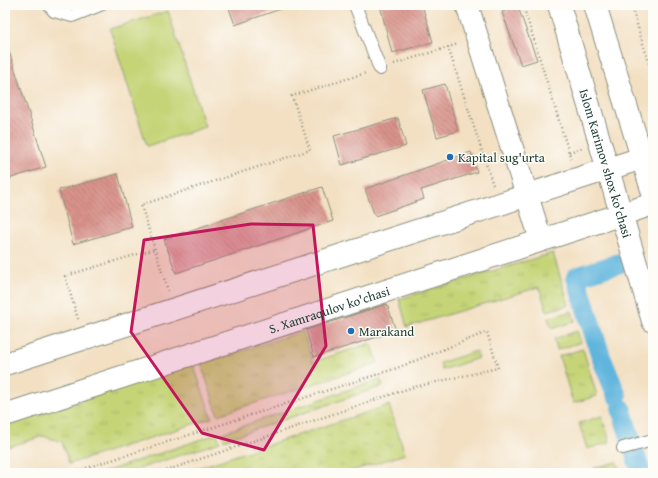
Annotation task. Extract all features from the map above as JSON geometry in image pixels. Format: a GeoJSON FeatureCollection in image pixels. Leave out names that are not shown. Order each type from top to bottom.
{"type":"FeatureCollection","features":[{"type":"Feature","properties":{"kind":"street"},"geometry":{"type":"LineString","coordinates":[[467,5],[541,240]]}},
{"type":"Feature","properties":{"kind":"street","name":"Islom Karimov shox ko'chasi"},"geometry":{"type":"LineString","coordinates":[[559,5],[653,321]]}},
{"type":"Feature","properties":{"kind":"street"},"geometry":{"type":"LineString","coordinates":[[595,5],[653,193]]}},
{"type":"Feature","properties":{"kind":"street"},"geometry":{"type":"LineString","coordinates":[[5,364],[577,177],[642,158]]}},
{"type":"Feature","properties":{"kind":"street","name":"S. Xamraqulov ko'chasi"},"geometry":{"type":"LineString","coordinates":[[5,415],[653,204]]}},
{"type":"Feature","properties":{"kind":"lane"},"geometry":{"type":"LineString","coordinates":[[49,5],[54,11],[72,16],[100,5]]}},
{"type":"Feature","properties":{"kind":"lane"},"geometry":{"type":"LineString","coordinates":[[356,5],[380,69]]}},
{"type":"Feature","properties":{"kind":"lane"},"geometry":{"type":"LineString","coordinates":[[623,448],[653,440]]}},
{"type":"Feature","properties":{"kind":"path"},"geometry":{"type":"LineString","coordinates":[[523,5],[577,177]]}},
{"type":"Feature","properties":{"kind":"path"},"geometry":{"type":"LineString","coordinates":[[631,5],[653,76]]}},
{"type":"Feature","properties":{"kind":"path"},"geometry":{"type":"LineString","coordinates":[[174,310],[141,206],[310,150],[292,96],[478,39]]}},
{"type":"Feature","properties":{"kind":"path"},"geometry":{"type":"LineString","coordinates":[[448,47],[499,203]]}},
{"type":"Feature","properties":{"kind":"path"},"geometry":{"type":"LineString","coordinates":[[84,339],[65,276],[155,249]]}},
{"type":"Feature","properties":{"kind":"path"},"geometry":{"type":"LineString","coordinates":[[71,473],[397,368],[487,332],[498,368],[410,388],[159,473]]}},
{"type":"Feature","properties":{"kind":"path"},"geometry":{"type":"LineString","coordinates":[[649,410],[653,409]]}},
{"type":"Feature","properties":{"kind":"highlighted area"},"geometry":{"type":"Polygon","coordinates":[[[251,224],[313,225],[326,346],[264,450],[202,433],[131,332],[144,240],[251,224]]]}},
{"type":"Feature","properties":{"kind":"green space"},"geometry":{"type":"Polygon","coordinates":[[[168,11],[205,127],[147,146],[110,29],[168,11]]]}},
{"type":"Feature","properties":{"kind":"green space"},"geometry":{"type":"Polygon","coordinates":[[[553,253],[569,305],[547,311],[539,287],[407,327],[399,299],[553,253]]]}},
{"type":"Feature","properties":{"kind":"green space"},"geometry":{"type":"Polygon","coordinates":[[[572,311],[575,321],[552,329],[548,318],[572,311]]]}},
{"type":"Feature","properties":{"kind":"green space"},"geometry":{"type":"Polygon","coordinates":[[[303,331],[313,362],[371,343],[378,363],[218,415],[201,364],[303,331]]]}},
{"type":"Feature","properties":{"kind":"green space"},"geometry":{"type":"Polygon","coordinates":[[[577,331],[581,342],[557,350],[554,339],[577,331]]]}},
{"type":"Feature","properties":{"kind":"green space"},"geometry":{"type":"Polygon","coordinates":[[[583,349],[597,396],[573,403],[559,356],[583,349]]]}},
{"type":"Feature","properties":{"kind":"green space"},"geometry":{"type":"Polygon","coordinates":[[[476,351],[479,358],[442,370],[440,363],[476,351]]]}},
{"type":"Feature","properties":{"kind":"green space"},"geometry":{"type":"Polygon","coordinates":[[[193,364],[212,418],[69,464],[62,442],[43,436],[5,448],[5,425],[193,364]]]}},
{"type":"Feature","properties":{"kind":"green space"},"geometry":{"type":"Polygon","coordinates":[[[380,379],[383,386],[224,440],[222,433],[380,379]]]}},
{"type":"Feature","properties":{"kind":"green space"},"geometry":{"type":"Polygon","coordinates":[[[389,405],[405,454],[346,473],[182,473],[389,405]]]}},
{"type":"Feature","properties":{"kind":"green space"},"geometry":{"type":"Polygon","coordinates":[[[602,416],[610,442],[587,449],[579,423],[602,416]]]}},
{"type":"Feature","properties":{"kind":"green space"},"geometry":{"type":"Polygon","coordinates":[[[217,434],[220,442],[126,473],[101,473],[217,434]]]}},
{"type":"Feature","properties":{"kind":"green space"},"geometry":{"type":"Polygon","coordinates":[[[617,462],[621,473],[596,473],[594,468],[617,462]]]}},
{"type":"Feature","properties":{"kind":"building"},"geometry":{"type":"Polygon","coordinates":[[[228,5],[285,5],[286,7],[235,25],[228,5]]]}},
{"type":"Feature","properties":{"kind":"building"},"geometry":{"type":"Polygon","coordinates":[[[380,5],[422,5],[433,42],[392,53],[380,5]]]}},
{"type":"Feature","properties":{"kind":"building"},"geometry":{"type":"Polygon","coordinates":[[[518,7],[537,60],[521,65],[502,12],[518,7]]]}},
{"type":"Feature","properties":{"kind":"building"},"geometry":{"type":"Polygon","coordinates":[[[8,48],[46,167],[5,180],[5,49],[8,48]]]}},
{"type":"Feature","properties":{"kind":"building"},"geometry":{"type":"Polygon","coordinates":[[[445,84],[458,131],[437,137],[423,90],[445,84]]]}},
{"type":"Feature","properties":{"kind":"building"},"geometry":{"type":"Polygon","coordinates":[[[398,118],[406,146],[342,165],[334,136],[398,118]]]}},
{"type":"Feature","properties":{"kind":"building"},"geometry":{"type":"Polygon","coordinates":[[[471,152],[477,172],[421,190],[424,199],[375,216],[365,189],[471,152]]]}},
{"type":"Feature","properties":{"kind":"building"},"geometry":{"type":"Polygon","coordinates":[[[118,174],[132,227],[73,244],[59,190],[118,174]]]}},
{"type":"Feature","properties":{"kind":"building"},"geometry":{"type":"Polygon","coordinates":[[[322,187],[333,221],[176,273],[164,239],[322,187]]]}},
{"type":"Feature","properties":{"kind":"building","name":"Marakand"},"geometry":{"type":"Polygon","coordinates":[[[387,304],[396,331],[314,357],[306,330],[387,304]]]}},
{"type":"Feature","properties":{"kind":"waterway"},"geometry":{"type":"LineString","coordinates":[[617,396],[601,357],[576,277],[620,263]]}},
{"type":"Feature","properties":{"kind":"waterway"},"geometry":{"type":"LineString","coordinates":[[621,408],[641,473]]}},
{"type":"Feature","properties":{"kind":"place","name":"Kapital sug'urta"},"geometry":{"type":"Point","coordinates":[450,157]}},
{"type":"Feature","properties":{"kind":"place","name":"Marakand"},"geometry":{"type":"Point","coordinates":[351,331]}}]}
